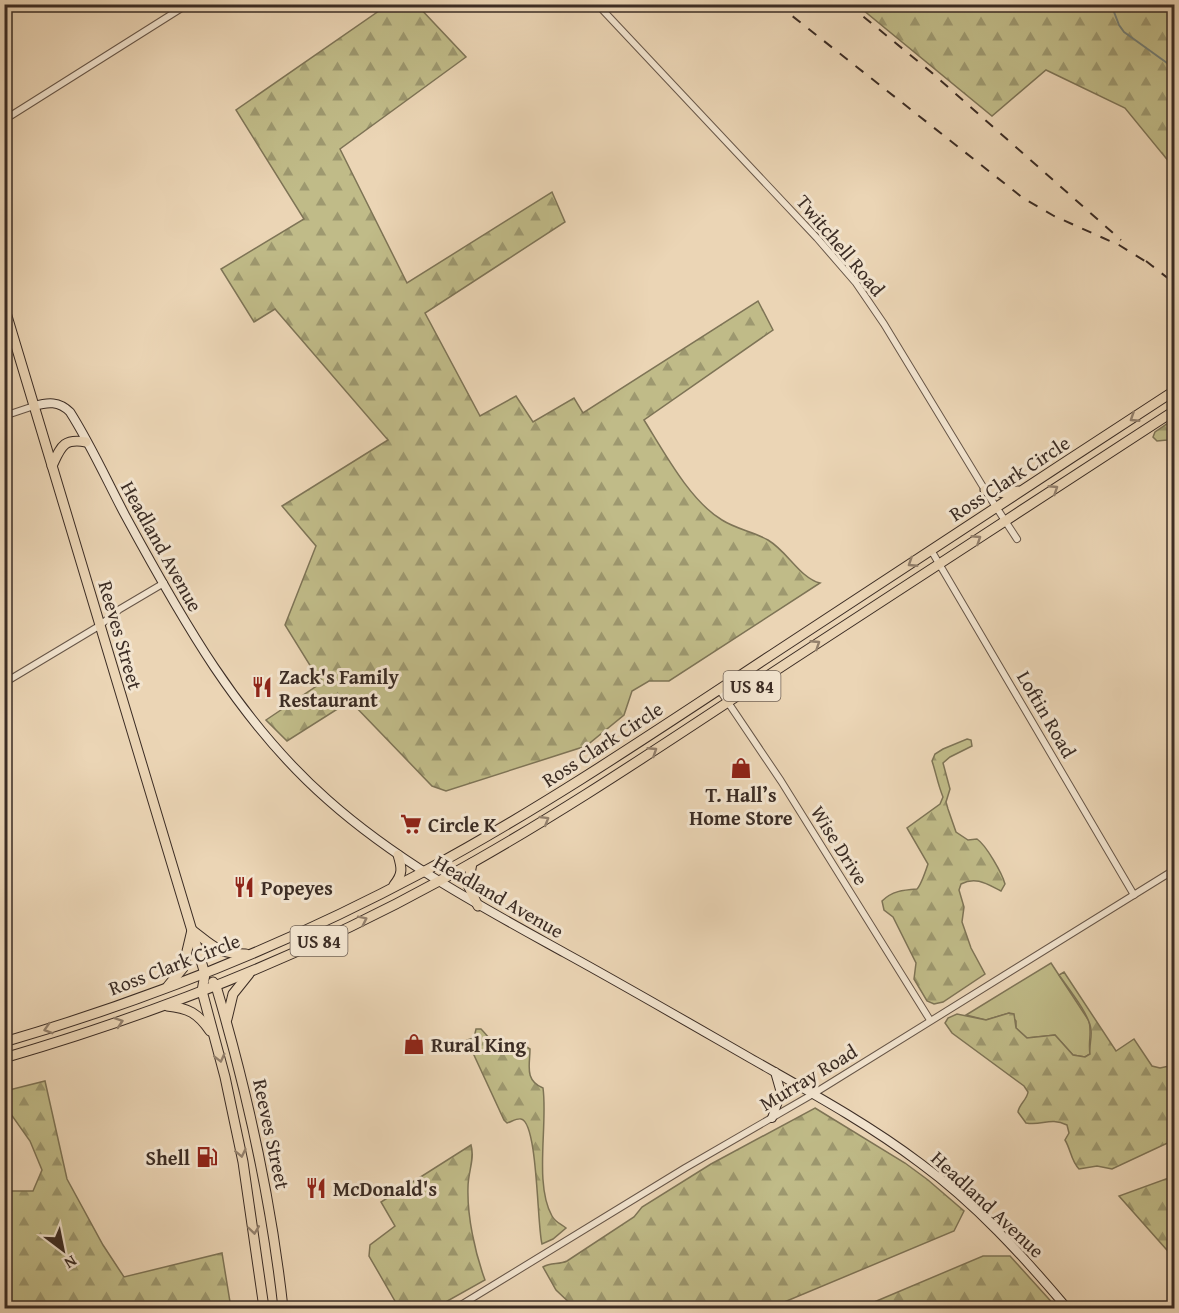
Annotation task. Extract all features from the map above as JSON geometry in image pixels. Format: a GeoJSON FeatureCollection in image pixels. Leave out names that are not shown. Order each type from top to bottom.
{"type":"FeatureCollection","features":[{"type":"Feature","properties":{"kind":"main road","name":"Reeves Street"},"geometry":{"type":"LineString","coordinates":[[4,306],[205,974],[216,986],[226,1021],[260,1161],[283,1308]]}},
{"type":"Feature","properties":{"kind":"main road","name":"Ross Clark Circle"},"geometry":{"type":"LineString","coordinates":[[4,1042],[78,1020],[205,974],[424,872],[558,794],[1174,391]]}},
{"type":"Feature","properties":{"kind":"main road","name":"Headland Avenue"},"geometry":{"type":"LineString","coordinates":[[34,406],[54,403],[66,409],[220,678],[271,744],[328,801],[398,855],[478,906],[775,1072],[902,1150],[946,1183],[1005,1238],[1067,1308]]}},
{"type":"Feature","properties":{"kind":"main road","name":"Ross Clark Circle"},"geometry":{"type":"LineString","coordinates":[[4,1058],[82,1035],[252,971],[354,924],[472,863],[576,801],[1174,411]]}},
{"type":"Feature","properties":{"kind":"main road"},"geometry":{"type":"LineString","coordinates":[[52,466],[64,444],[72,441],[86,442]]}},
{"type":"Feature","properties":{"kind":"main road"},"geometry":{"type":"LineString","coordinates":[[985,490],[1005,493],[1023,490]]}},
{"type":"Feature","properties":{"kind":"main road"},"geometry":{"type":"LineString","coordinates":[[392,888],[402,872],[398,855]]}},
{"type":"Feature","properties":{"kind":"main road"},"geometry":{"type":"LineString","coordinates":[[472,863],[468,885],[478,906]]}},
{"type":"Feature","properties":{"kind":"main road"},"geometry":{"type":"LineString","coordinates":[[165,989],[183,968],[192,930],[220,951],[232,954],[251,954]]}},
{"type":"Feature","properties":{"kind":"main road"},"geometry":{"type":"LineString","coordinates":[[226,1021],[233,994],[252,971]]}},
{"type":"Feature","properties":{"kind":"main road","name":"Reeves Street"},"geometry":{"type":"LineString","coordinates":[[205,974],[202,991],[233,1113],[249,1193],[264,1308]]}},
{"type":"Feature","properties":{"kind":"main road"},"geometry":{"type":"LineString","coordinates":[[165,1005],[193,1012],[215,1038]]}},
{"type":"Feature","properties":{"kind":"main road"},"geometry":{"type":"LineString","coordinates":[[772,1118],[781,1094],[775,1072]]}},
{"type":"Feature","properties":{"kind":"street"},"geometry":{"type":"LineString","coordinates":[[4,120],[188,4]]}},
{"type":"Feature","properties":{"kind":"street","name":"Twitchell Road"},"geometry":{"type":"LineString","coordinates":[[597,4],[817,238],[856,283],[884,324],[1017,539]]}},
{"type":"Feature","properties":{"kind":"street"},"geometry":{"type":"LineString","coordinates":[[4,416],[34,406]]}},
{"type":"Feature","properties":{"kind":"street","name":"Loftin Road"},"geometry":{"type":"LineString","coordinates":[[931,550],[1134,895]]}},
{"type":"Feature","properties":{"kind":"street"},"geometry":{"type":"LineString","coordinates":[[4,683],[99,626],[120,609],[164,583]]}},
{"type":"Feature","properties":{"kind":"street","name":"Wise Drive"},"geometry":{"type":"LineString","coordinates":[[719,689],[781,780],[930,1020]]}},
{"type":"Feature","properties":{"kind":"street","name":"Murray Road"},"geometry":{"type":"LineString","coordinates":[[456,1308],[701,1158],[813,1094],[1174,870]]}},
{"type":"Feature","properties":{"kind":"green space"},"geometry":{"type":"Polygon","coordinates":[[[389,4],[417,5],[466,57],[340,149],[407,283],[552,192],[565,222],[425,313],[480,416],[516,396],[533,422],[574,398],[583,413],[758,301],[773,330],[644,420],[678,475],[710,512],[727,523],[768,540],[806,576],[820,583],[669,681],[649,681],[632,691],[624,715],[586,746],[446,791],[432,786],[350,701],[287,741],[266,720],[321,683],[285,625],[316,546],[282,506],[388,440],[275,309],[254,322],[221,269],[304,219],[236,110],[389,4]]]}},
{"type":"Feature","properties":{"kind":"green space"},"geometry":{"type":"Polygon","coordinates":[[[857,5],[1174,5],[1174,168],[1125,108],[1046,70],[992,116],[857,5]]]}},
{"type":"Feature","properties":{"kind":"green space"},"geometry":{"type":"Polygon","coordinates":[[[1174,419],[1174,435],[1167,440],[1157,441],[1153,437],[1155,432],[1174,419]]]}},
{"type":"Feature","properties":{"kind":"green space"},"geometry":{"type":"Polygon","coordinates":[[[967,739],[971,740],[972,746],[943,763],[950,789],[946,802],[956,832],[968,840],[977,839],[981,842],[1001,873],[1005,884],[1001,891],[977,881],[961,884],[959,890],[964,907],[962,922],[971,948],[985,974],[943,1002],[934,1004],[927,1001],[914,979],[916,963],[893,917],[884,910],[882,901],[894,893],[917,889],[920,884],[928,864],[907,828],[940,804],[943,797],[932,761],[935,754],[967,739]]]}},
{"type":"Feature","properties":{"kind":"green space"},"geometry":{"type":"Polygon","coordinates":[[[1051,963],[1089,1021],[1090,1054],[1085,1057],[1073,1055],[1055,1035],[1027,1038],[1016,1028],[1016,1021],[1009,1013],[986,1020],[966,1015],[1051,963]]]}},
{"type":"Feature","properties":{"kind":"green space"},"geometry":{"type":"Polygon","coordinates":[[[1064,972],[1116,1051],[1134,1039],[1152,1066],[1160,1068],[1174,1065],[1174,1140],[1112,1169],[1097,1166],[1079,1169],[1065,1140],[1069,1133],[1067,1125],[1056,1122],[1026,1123],[1018,1112],[1028,1092],[1024,1086],[952,1033],[945,1023],[948,1018],[957,1014],[986,1020],[1009,1013],[1014,1014],[1016,1028],[1027,1038],[1055,1035],[1073,1055],[1085,1057],[1090,1054],[1090,1024],[1059,975],[1064,972]]]}},
{"type":"Feature","properties":{"kind":"green space"},"geometry":{"type":"Polygon","coordinates":[[[476,1029],[481,1029],[506,1052],[517,1052],[522,1044],[530,1049],[529,1072],[533,1081],[543,1088],[544,1188],[552,1216],[566,1228],[553,1239],[542,1244],[531,1137],[527,1124],[521,1119],[507,1123],[504,1120],[467,1040],[474,1038],[476,1029]]]}},
{"type":"Feature","properties":{"kind":"green space"},"geometry":{"type":"Polygon","coordinates":[[[45,1081],[67,1179],[103,1245],[124,1277],[222,1253],[231,1308],[5,1308],[5,1191],[33,1191],[42,1170],[30,1141],[8,1110],[5,1091],[45,1081]]]}},
{"type":"Feature","properties":{"kind":"green space"},"geometry":{"type":"Polygon","coordinates":[[[815,1108],[905,1163],[964,1211],[954,1231],[770,1308],[575,1308],[556,1290],[543,1267],[567,1261],[634,1217],[642,1207],[711,1164],[815,1108]]]}},
{"type":"Feature","properties":{"kind":"green space"},"geometry":{"type":"Polygon","coordinates":[[[471,1145],[468,1187],[470,1222],[485,1280],[435,1308],[399,1308],[369,1256],[370,1245],[395,1226],[381,1202],[471,1145]]]}},
{"type":"Feature","properties":{"kind":"green space"},"geometry":{"type":"Polygon","coordinates":[[[1174,1176],[1174,1258],[1119,1196],[1174,1176]]]}},
{"type":"Feature","properties":{"kind":"green space"},"geometry":{"type":"Polygon","coordinates":[[[983,1256],[1010,1256],[1057,1308],[860,1308],[983,1256]]]}},
{"type":"Feature","properties":{"kind":"waterway"},"geometry":{"type":"LineString","coordinates":[[1111,4],[1124,32],[1174,68]]}},
{"type":"Feature","properties":{"kind":"railway"},"geometry":{"type":"LineString","coordinates":[[777,4],[1023,198],[1054,216],[1119,245],[1153,266]]}},
{"type":"Feature","properties":{"kind":"railway"},"geometry":{"type":"LineString","coordinates":[[848,4],[931,72],[1121,240]]}},
{"type":"Feature","properties":{"kind":"railway"},"geometry":{"type":"LineString","coordinates":[[1146,261],[1174,283]]}},
{"type":"Feature","properties":{"kind":"place","name":"Zack's Family Restaurant"},"geometry":{"type":"Point","coordinates":[262,687]}},
{"type":"Feature","properties":{"kind":"place","name":"T. Hall’s Home Store"},"geometry":{"type":"Point","coordinates":[741,768]}},
{"type":"Feature","properties":{"kind":"place","name":"Circle K"},"geometry":{"type":"Point","coordinates":[411,824]}},
{"type":"Feature","properties":{"kind":"place","name":"Popeyes"},"geometry":{"type":"Point","coordinates":[244,887]}},
{"type":"Feature","properties":{"kind":"place","name":"Rural King"},"geometry":{"type":"Point","coordinates":[414,1044]}},
{"type":"Feature","properties":{"kind":"place","name":"Shell"},"geometry":{"type":"Point","coordinates":[207,1157]}},
{"type":"Feature","properties":{"kind":"place","name":"McDonald's"},"geometry":{"type":"Point","coordinates":[316,1188]}}]}
